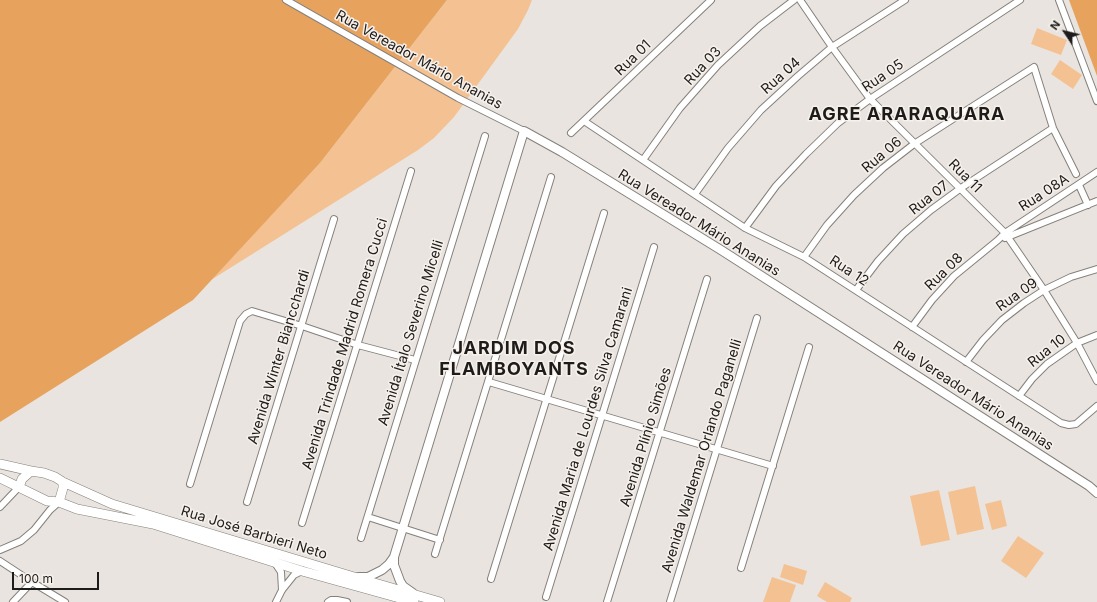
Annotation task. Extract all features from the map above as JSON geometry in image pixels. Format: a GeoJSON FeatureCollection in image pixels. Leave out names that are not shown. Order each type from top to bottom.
{"type":"FeatureCollection","features":[{"type":"Feature","properties":{"kind":"main road"},"geometry":{"type":"LineString","coordinates":[[0,464],[31,471]]}},
{"type":"Feature","properties":{"kind":"main road"},"geometry":{"type":"LineString","coordinates":[[0,478],[19,487],[22,479],[31,471]]}},
{"type":"Feature","properties":{"kind":"main road","name":"Rua José Barbieri Neto"},"geometry":{"type":"LineString","coordinates":[[31,471],[44,472],[112,504],[354,578],[414,598]]}},
{"type":"Feature","properties":{"kind":"main road"},"geometry":{"type":"LineString","coordinates":[[59,502],[63,482]]}},
{"type":"Feature","properties":{"kind":"main road","name":"Rua José Barbieri Neto"},"geometry":{"type":"LineString","coordinates":[[19,487],[47,501],[59,502],[77,508],[153,524],[302,571],[414,598],[440,602]]}},
{"type":"Feature","properties":{"kind":"street","name":"Rua Vereador Mário Ananias"},"geometry":{"type":"LineString","coordinates":[[286,0],[458,98],[562,152],[721,250],[1093,487],[1097,493]]}},
{"type":"Feature","properties":{"kind":"street","name":"Rua 01"},"geometry":{"type":"LineString","coordinates":[[571,133],[711,0]]}},
{"type":"Feature","properties":{"kind":"street","name":"Rua 03"},"geometry":{"type":"LineString","coordinates":[[643,160],[680,108],[718,65],[760,26],[794,0]]}},
{"type":"Feature","properties":{"kind":"street","name":"Rua 11"},"geometry":{"type":"LineString","coordinates":[[800,0],[832,48],[870,99],[914,144],[961,188],[1006,235],[1044,290],[1077,343],[1097,381]]}},
{"type":"Feature","properties":{"kind":"street","name":"Rua 04"},"geometry":{"type":"LineString","coordinates":[[695,194],[728,148],[761,110],[798,76],[832,48],[905,0]]}},
{"type":"Feature","properties":{"kind":"street","name":"Rua 05"},"geometry":{"type":"LineString","coordinates":[[745,228],[776,186],[838,123],[870,99],[1020,0]]}},
{"type":"Feature","properties":{"kind":"street"},"geometry":{"type":"LineString","coordinates":[[1059,0],[1097,101]]}},
{"type":"Feature","properties":{"kind":"street","name":"Rua 06"},"geometry":{"type":"LineString","coordinates":[[804,257],[827,225],[854,195],[883,168],[914,144],[1034,67],[1053,128]]}},
{"type":"Feature","properties":{"kind":"street","name":"Rua 12"},"geometry":{"type":"LineString","coordinates":[[584,121],[745,228],[804,257],[1066,425],[1074,425],[1097,406]]}},
{"type":"Feature","properties":{"kind":"street"},"geometry":{"type":"LineString","coordinates":[[1053,128],[1076,174]]}},
{"type":"Feature","properties":{"kind":"street","name":"Rua 07"},"geometry":{"type":"LineString","coordinates":[[856,290],[878,261],[903,234],[931,210],[961,188],[1053,128]]}},
{"type":"Feature","properties":{"kind":"street"},"geometry":{"type":"LineString","coordinates":[[354,578],[368,577],[376,574],[389,564],[394,557],[404,529],[524,131]]}},
{"type":"Feature","properties":{"kind":"street","name":"Avenida Ítalo Severino Micelli"},"geometry":{"type":"LineString","coordinates":[[361,538],[485,136]]}},
{"type":"Feature","properties":{"kind":"street","name":"Avenida Trindade Madrid Romera Cucci"},"geometry":{"type":"LineString","coordinates":[[302,523],[411,171]]}},
{"type":"Feature","properties":{"kind":"street","name":"Rua 08A"},"geometry":{"type":"LineString","coordinates":[[1006,235],[1097,172]]}},
{"type":"Feature","properties":{"kind":"street"},"geometry":{"type":"LineString","coordinates":[[435,554],[551,177]]}},
{"type":"Feature","properties":{"kind":"street"},"geometry":{"type":"LineString","coordinates":[[1079,185],[1088,205]]}},
{"type":"Feature","properties":{"kind":"street"},"geometry":{"type":"LineString","coordinates":[[1006,235],[1097,201]]}},
{"type":"Feature","properties":{"kind":"street"},"geometry":{"type":"LineString","coordinates":[[491,579],[604,212]]}},
{"type":"Feature","properties":{"kind":"street","name":"Avenida Winter Biancchardi"},"geometry":{"type":"LineString","coordinates":[[247,502],[334,219]]}},
{"type":"Feature","properties":{"kind":"street","name":"Rua 08"},"geometry":{"type":"LineString","coordinates":[[912,327],[932,300],[954,276],[1006,235]]}},
{"type":"Feature","properties":{"kind":"street","name":"Avenida Maria de Lourdes Silva Camarani"},"geometry":{"type":"LineString","coordinates":[[546,597],[654,247]]}},
{"type":"Feature","properties":{"kind":"street","name":"Rua 09"},"geometry":{"type":"LineString","coordinates":[[966,362],[983,340],[1002,320],[1024,303],[1044,290],[1072,277],[1097,269]]}},
{"type":"Feature","properties":{"kind":"street","name":"Avenida Plínio Simões"},"geometry":{"type":"LineString","coordinates":[[607,602],[707,279]]}},
{"type":"Feature","properties":{"kind":"street"},"geometry":{"type":"LineString","coordinates":[[190,484],[240,321],[244,316],[252,311],[358,345],[415,360]]}},
{"type":"Feature","properties":{"kind":"street","name":"Avenida Waldemar Orlando Paganelli"},"geometry":{"type":"LineString","coordinates":[[670,602],[757,318]]}},
{"type":"Feature","properties":{"kind":"street","name":"Rua 10"},"geometry":{"type":"LineString","coordinates":[[1019,396],[1032,379],[1047,364],[1077,343],[1097,335]]}},
{"type":"Feature","properties":{"kind":"street"},"geometry":{"type":"LineString","coordinates":[[741,568],[809,347]]}},
{"type":"Feature","properties":{"kind":"street"},"geometry":{"type":"LineString","coordinates":[[489,382],[773,466]]}},
{"type":"Feature","properties":{"kind":"street"},"geometry":{"type":"LineString","coordinates":[[0,507],[19,487]]}},
{"type":"Feature","properties":{"kind":"street"},"geometry":{"type":"LineString","coordinates":[[0,550],[21,541],[34,530],[50,510],[59,502]]}},
{"type":"Feature","properties":{"kind":"street"},"geometry":{"type":"LineString","coordinates":[[368,517],[440,540]]}},
{"type":"Feature","properties":{"kind":"street"},"geometry":{"type":"LineString","coordinates":[[394,557],[394,565],[400,581],[414,598]]}},
{"type":"Feature","properties":{"kind":"street"},"geometry":{"type":"LineString","coordinates":[[0,561],[65,602]]}},
{"type":"Feature","properties":{"kind":"street"},"geometry":{"type":"LineString","coordinates":[[275,563],[281,572],[282,590]]}},
{"type":"Feature","properties":{"kind":"street"},"geometry":{"type":"LineString","coordinates":[[276,602],[282,590],[294,575],[302,571]]}},
{"type":"Feature","properties":{"kind":"street"},"geometry":{"type":"LineString","coordinates":[[13,602],[32,582]]}},
{"type":"Feature","properties":{"kind":"street"},"geometry":{"type":"LineString","coordinates":[[328,602],[331,600],[347,602]]}},
{"type":"Feature","properties":{"kind":"shaded area"},"geometry":{"type":"Polygon","coordinates":[[[0,0],[447,0],[320,163],[193,300],[0,422],[0,0]]]}},
{"type":"Feature","properties":{"kind":"shaded area"},"geometry":{"type":"Polygon","coordinates":[[[447,0],[532,0],[518,29],[454,117],[434,138],[418,150],[211,280],[320,163],[447,0]]]}},
{"type":"Feature","properties":{"kind":"shaded area"},"geometry":{"type":"Polygon","coordinates":[[[1069,0],[1097,0],[1097,76],[1069,0]]]}},
{"type":"Feature","properties":{"kind":"shaded area"},"geometry":{"type":"Polygon","coordinates":[[[1037,28],[1067,40],[1061,55],[1031,44],[1037,28]]]}},
{"type":"Feature","properties":{"kind":"shaded area"},"geometry":{"type":"Polygon","coordinates":[[[1060,60],[1082,75],[1073,89],[1051,74],[1060,60]]]}},
{"type":"Feature","properties":{"kind":"shaded area"},"geometry":{"type":"Polygon","coordinates":[[[975,486],[984,529],[957,535],[948,492],[975,486]]]}},
{"type":"Feature","properties":{"kind":"shaded area"},"geometry":{"type":"Polygon","coordinates":[[[939,490],[950,540],[921,546],[910,496],[939,490]]]}},
{"type":"Feature","properties":{"kind":"shaded area"},"geometry":{"type":"Polygon","coordinates":[[[1001,500],[1007,526],[992,530],[985,504],[1001,500]]]}},
{"type":"Feature","properties":{"kind":"shaded area"},"geometry":{"type":"Polygon","coordinates":[[[1018,536],[1044,553],[1026,578],[1001,561],[1018,536]]]}},
{"type":"Feature","properties":{"kind":"shaded area"},"geometry":{"type":"Polygon","coordinates":[[[784,564],[807,571],[803,585],[780,577],[784,564]]]}},
{"type":"Feature","properties":{"kind":"shaded area"},"geometry":{"type":"Polygon","coordinates":[[[772,577],[796,585],[790,602],[763,602],[772,577]]]}},
{"type":"Feature","properties":{"kind":"shaded area"},"geometry":{"type":"Polygon","coordinates":[[[825,582],[852,598],[850,602],[827,602],[817,596],[825,582]]]}},
{"type":"Feature","properties":{"kind":"district","name":"AGRE ARARAQUARA"},"geometry":{"type":"Point","coordinates":[907,115]}},
{"type":"Feature","properties":{"kind":"district","name":"JARDIM DOS FLAMBOYANTS"},"geometry":{"type":"Point","coordinates":[514,359]}}]}
